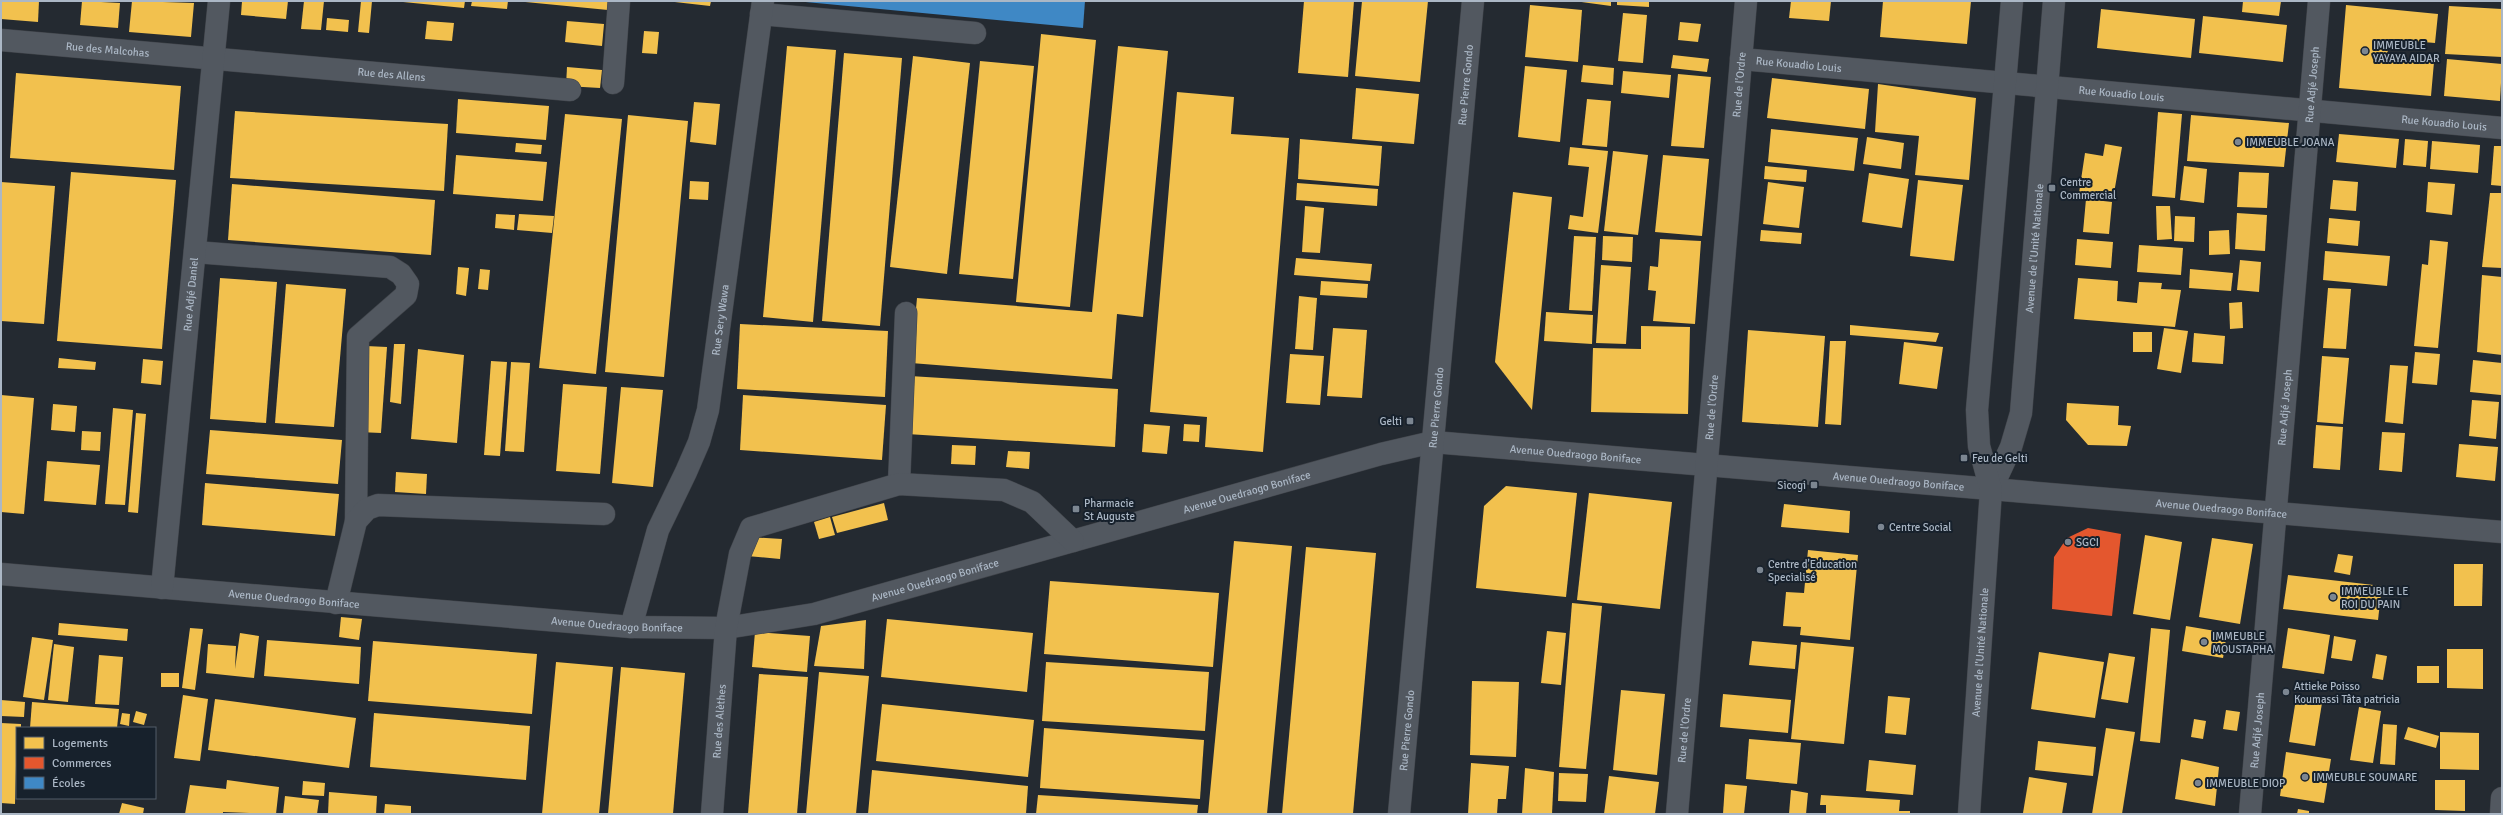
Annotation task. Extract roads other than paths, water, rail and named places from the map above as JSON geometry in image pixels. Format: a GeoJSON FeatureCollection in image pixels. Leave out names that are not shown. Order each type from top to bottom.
{"type":"FeatureCollection","features":[{"type":"Feature","properties":{"kind":"street","name":"Rue Adjé Daniel"},"geometry":{"type":"LineString","coordinates":[[162,588],[219,1]]}},
{"type":"Feature","properties":{"kind":"street"},"geometry":{"type":"LineString","coordinates":[[613,83],[619,1]]}},
{"type":"Feature","properties":{"kind":"street","name":"Rue Pierre Gondo"},"geometry":{"type":"LineString","coordinates":[[1399,814],[1473,1]]}},
{"type":"Feature","properties":{"kind":"street","name":"Rue de l'Ordre"},"geometry":{"type":"LineString","coordinates":[[1677,814],[1746,1]]}},
{"type":"Feature","properties":{"kind":"street","name":"Avenue de l'Unité Nationale"},"geometry":{"type":"LineString","coordinates":[[1969,814],[1990,490],[1979,446],[1977,410],[2012,1]]}},
{"type":"Feature","properties":{"kind":"street","name":"Avenue de l'Unité Nationale"},"geometry":{"type":"LineString","coordinates":[[1990,490],[2011,447],[2021,413],[2054,1]]}},
{"type":"Feature","properties":{"kind":"street","name":"Rue Adjé Joseph"},"geometry":{"type":"LineString","coordinates":[[2250,814],[2319,1]]}},
{"type":"Feature","properties":{"kind":"street"},"geometry":{"type":"LineString","coordinates":[[762,8],[975,32]]}},
{"type":"Feature","properties":{"kind":"street","name":"Rue Sery Wawa"},"geometry":{"type":"LineString","coordinates":[[631,627],[658,530],[699,442],[708,410],[762,8]]}},
{"type":"Feature","properties":{"kind":"street","name":"Rue des Malcohas"},"geometry":{"type":"LineString","coordinates":[[1,40],[214,60]]}},
{"type":"Feature","properties":{"kind":"street","name":"Rue Kouadio Louis"},"geometry":{"type":"LineString","coordinates":[[1741,59],[2046,88],[2502,128]]}},
{"type":"Feature","properties":{"kind":"street","name":"Rue des Allens"},"geometry":{"type":"LineString","coordinates":[[214,60],[570,90]]}},
{"type":"Feature","properties":{"kind":"street"},"geometry":{"type":"LineString","coordinates":[[195,252],[390,267],[401,274],[408,284],[406,295],[358,337],[356,521],[336,603]]}},
{"type":"Feature","properties":{"kind":"street"},"geometry":{"type":"LineString","coordinates":[[906,313],[899,484],[1004,490],[1032,502],[1073,541]]}},
{"type":"Feature","properties":{"kind":"street","name":"Avenue Ouedraogo Boniface"},"geometry":{"type":"LineString","coordinates":[[1,574],[631,627],[726,628],[814,614],[1381,454],[1433,442],[2502,532]]}},
{"type":"Feature","properties":{"kind":"street","name":"Rue des Alèthes"},"geometry":{"type":"LineString","coordinates":[[712,814],[726,628],[740,554],[751,528],[899,484]]}},
{"type":"Feature","properties":{"kind":"street"},"geometry":{"type":"LineString","coordinates":[[356,521],[367,509],[378,505],[604,514]]}},
{"type":"Feature","properties":{"kind":"street"},"geometry":{"type":"LineString","coordinates":[[2501,814],[2502,798]]}},
{"type":"Feature","properties":{"kind":"place","name":"IMMEUBLE YAYAYA AIDAR"},"geometry":{"type":"Point","coordinates":[2365,51]}},
{"type":"Feature","properties":{"kind":"place","name":"IMMEUBLE JOANA"},"geometry":{"type":"Point","coordinates":[2238,142]}},
{"type":"Feature","properties":{"kind":"place","name":"Centre Commercial"},"geometry":{"type":"Point","coordinates":[2052,188]}},
{"type":"Feature","properties":{"kind":"place","name":"Gelti"},"geometry":{"type":"Point","coordinates":[1410,421]}},
{"type":"Feature","properties":{"kind":"place","name":"Feu de Gelti"},"geometry":{"type":"Point","coordinates":[1964,458]}},
{"type":"Feature","properties":{"kind":"place","name":"Sicogi"},"geometry":{"type":"Point","coordinates":[1814,485]}},
{"type":"Feature","properties":{"kind":"place","name":"Pharmacie St Auguste"},"geometry":{"type":"Point","coordinates":[1076,509]}},
{"type":"Feature","properties":{"kind":"place","name":"Centre Social"},"geometry":{"type":"Point","coordinates":[1881,527]}},
{"type":"Feature","properties":{"kind":"place","name":"SGCI"},"geometry":{"type":"Point","coordinates":[2068,542]}},
{"type":"Feature","properties":{"kind":"place","name":"Centre d'Education Specialisé"},"geometry":{"type":"Point","coordinates":[1760,570]}},
{"type":"Feature","properties":{"kind":"place","name":"IMMEUBLE LE ROI DU PAIN"},"geometry":{"type":"Point","coordinates":[2333,597]}},
{"type":"Feature","properties":{"kind":"place","name":"IMMEUBLE MOUSTAPHA"},"geometry":{"type":"Point","coordinates":[2204,642]}},
{"type":"Feature","properties":{"kind":"place","name":"Attieke Poisso Koumassi Tâta patricia"},"geometry":{"type":"Point","coordinates":[2286,692]}},
{"type":"Feature","properties":{"kind":"place","name":"IMMEUBLE SOUMARE"},"geometry":{"type":"Point","coordinates":[2305,777]}},
{"type":"Feature","properties":{"kind":"place","name":"IMMEUBLE DIOP"},"geometry":{"type":"Point","coordinates":[2198,783]}}]}
